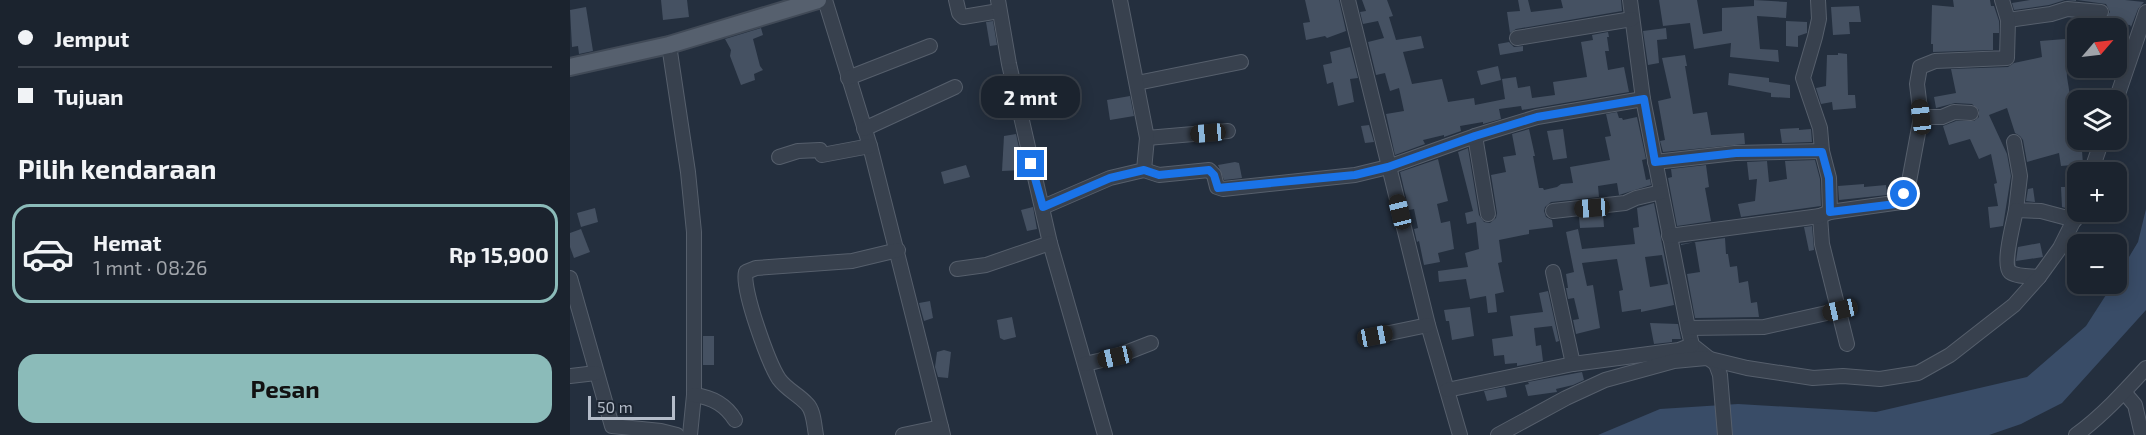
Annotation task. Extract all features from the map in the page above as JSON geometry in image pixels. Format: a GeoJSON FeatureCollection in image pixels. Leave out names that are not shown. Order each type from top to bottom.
{"type":"FeatureCollection","features":[{"type":"Feature","properties":{"kind":"main road"},"geometry":{"type":"LineString","coordinates":[[570,67],[669,45],[818,0]]}},
{"type":"Feature","properties":{"kind":"street"},"geometry":{"type":"LineString","coordinates":[[825,0],[870,146],[942,431],[903,435]]}},
{"type":"Feature","properties":{"kind":"street"},"geometry":{"type":"LineString","coordinates":[[956,0],[959,13],[963,17],[999,5],[1031,164],[1050,243],[1105,435]]}},
{"type":"Feature","properties":{"kind":"street"},"geometry":{"type":"LineString","coordinates":[[1120,0],[1147,138],[1144,170]]}},
{"type":"Feature","properties":{"kind":"street"},"geometry":{"type":"LineString","coordinates":[[1348,0],[1428,325],[1460,435]]}},
{"type":"Feature","properties":{"kind":"street"},"geometry":{"type":"LineString","coordinates":[[1630,0],[1655,162],[1688,328],[1692,345],[1716,364],[1720,375],[1725,435]]}},
{"type":"Feature","properties":{"kind":"street"},"geometry":{"type":"LineString","coordinates":[[1818,0],[1819,19],[1803,78],[1820,128],[1822,152],[1829,178],[1822,244],[1847,344]]}},
{"type":"Feature","properties":{"kind":"street"},"geometry":{"type":"LineString","coordinates":[[1669,236],[1902,202],[1908,187],[1921,117],[1917,84],[1920,67],[1935,61],[2007,58],[2008,20],[2002,0]]}},
{"type":"Feature","properties":{"kind":"street"},"geometry":{"type":"LineString","coordinates":[[2008,20],[2051,14],[2067,9],[2101,12]]}},
{"type":"Feature","properties":{"kind":"street"},"geometry":{"type":"LineString","coordinates":[[2120,90],[2141,43],[2146,12]]}},
{"type":"Feature","properties":{"kind":"street"},"geometry":{"type":"LineString","coordinates":[[1517,38],[1632,19]]}},
{"type":"Feature","properties":{"kind":"street"},"geometry":{"type":"LineString","coordinates":[[669,45],[694,232],[694,395],[690,435]]}},
{"type":"Feature","properties":{"kind":"street"},"geometry":{"type":"LineString","coordinates":[[848,78],[930,46]]}},
{"type":"Feature","properties":{"kind":"street"},"geometry":{"type":"LineString","coordinates":[[1137,83],[1241,62]]}},
{"type":"Feature","properties":{"kind":"street"},"geometry":{"type":"LineString","coordinates":[[864,129],[955,87]]}},
{"type":"Feature","properties":{"kind":"street"},"geometry":{"type":"LineString","coordinates":[[1043,207],[1110,178],[1144,170],[1159,175],[1209,170],[1214,175],[1217,187],[1223,189],[1355,175],[1388,167],[1537,117],[1644,99]]}},
{"type":"Feature","properties":{"kind":"street"},"geometry":{"type":"LineString","coordinates":[[1921,117],[1942,117],[1954,112],[1971,113]]}},
{"type":"Feature","properties":{"kind":"street"},"geometry":{"type":"LineString","coordinates":[[1147,138],[1228,131]]}},
{"type":"Feature","properties":{"kind":"street"},"geometry":{"type":"LineString","coordinates":[[1475,136],[1488,214]]}},
{"type":"Feature","properties":{"kind":"street"},"geometry":{"type":"LineString","coordinates":[[2014,142],[2019,176],[2007,267],[2016,275],[2039,277]]}},
{"type":"Feature","properties":{"kind":"street"},"geometry":{"type":"LineString","coordinates":[[778,157],[798,151],[820,150],[822,155],[870,146]]}},
{"type":"Feature","properties":{"kind":"street"},"geometry":{"type":"LineString","coordinates":[[1655,162],[1736,153],[1822,152]]}},
{"type":"Feature","properties":{"kind":"street"},"geometry":{"type":"LineString","coordinates":[[1553,211],[1625,203],[1661,192]]}},
{"type":"Feature","properties":{"kind":"street"},"geometry":{"type":"LineString","coordinates":[[2016,210],[2067,215]]}},
{"type":"Feature","properties":{"kind":"street"},"geometry":{"type":"LineString","coordinates":[[1498,435],[1566,398],[1605,380],[1645,368],[1706,358],[1747,368],[1813,378],[1843,376],[1880,379],[1918,373],[1950,355],[2014,305],[2060,249],[2074,222]]}},
{"type":"Feature","properties":{"kind":"street"},"geometry":{"type":"LineString","coordinates":[[957,269],[986,266],[1050,243]]}},
{"type":"Feature","properties":{"kind":"street"},"geometry":{"type":"LineString","coordinates":[[816,435],[812,411],[807,404],[787,389],[772,366],[752,307],[746,272],[756,268],[852,261],[898,250]]}},
{"type":"Feature","properties":{"kind":"street"},"geometry":{"type":"LineString","coordinates":[[1553,272],[1573,364]]}},
{"type":"Feature","properties":{"kind":"street"},"geometry":{"type":"LineString","coordinates":[[570,278],[612,426],[677,435]]}},
{"type":"Feature","properties":{"kind":"street"},"geometry":{"type":"LineString","coordinates":[[1688,328],[1764,327],[1840,310]]}},
{"type":"Feature","properties":{"kind":"street"},"geometry":{"type":"LineString","coordinates":[[1375,336],[1428,325]]}},
{"type":"Feature","properties":{"kind":"street"},"geometry":{"type":"LineString","coordinates":[[1085,364],[1115,357],[1151,343]]}},
{"type":"Feature","properties":{"kind":"street"},"geometry":{"type":"LineString","coordinates":[[1447,390],[1573,364],[1679,350],[1692,345]]}},
{"type":"Feature","properties":{"kind":"street"},"geometry":{"type":"LineString","coordinates":[[2076,435],[2091,424],[2146,368]]}},
{"type":"Feature","properties":{"kind":"street"},"geometry":{"type":"LineString","coordinates":[[570,376],[596,373]]}},
{"type":"Feature","properties":{"kind":"street"},"geometry":{"type":"LineString","coordinates":[[2124,392],[2134,405],[2142,435]]}},
{"type":"Feature","properties":{"kind":"street"},"geometry":{"type":"LineString","coordinates":[[694,395],[709,397],[731,413],[735,420]]}},
{"type":"Feature","properties":{"kind":"water"},"geometry":{"type":"Polygon","coordinates":[[[2146,209],[2146,310],[2062,403],[2021,424],[1989,435],[1598,435],[1660,409],[1738,404],[1876,412],[2027,377],[2086,326],[2107,294],[2127,294],[2127,260],[2138,242],[2146,209]]]}},
{"type":"Feature","properties":{"kind":"building"},"geometry":{"type":"Polygon","coordinates":[[[661,0],[687,0],[689,17],[663,20],[661,0]]]}},
{"type":"Feature","properties":{"kind":"building"},"geometry":{"type":"Polygon","coordinates":[[[1305,0],[1339,0],[1346,31],[1327,38],[1325,36],[1306,40],[1303,23],[1310,22],[1305,0]]]}},
{"type":"Feature","properties":{"kind":"building"},"geometry":{"type":"Polygon","coordinates":[[[1362,0],[1387,0],[1393,16],[1389,17],[1396,40],[1421,36],[1424,48],[1403,52],[1412,84],[1442,79],[1448,102],[1474,98],[1475,105],[1505,99],[1502,79],[1516,77],[1518,88],[1530,86],[1532,98],[1555,95],[1553,82],[1587,77],[1581,42],[1593,40],[1592,35],[1608,32],[1609,51],[1605,51],[1608,70],[1624,67],[1629,92],[1522,110],[1521,106],[1499,109],[1501,119],[1483,124],[1483,122],[1460,126],[1461,131],[1444,137],[1444,135],[1423,140],[1425,144],[1395,155],[1386,114],[1404,111],[1399,88],[1390,91],[1385,73],[1376,75],[1368,42],[1384,38],[1378,21],[1363,24],[1360,12],[1366,11],[1362,0]]]}},
{"type":"Feature","properties":{"kind":"building"},"geometry":{"type":"Polygon","coordinates":[[[1518,0],[1528,0],[1531,12],[1563,8],[1561,0],[1621,0],[1622,11],[1516,29],[1510,33],[1507,12],[1520,11],[1518,0]]]}},
{"type":"Feature","properties":{"kind":"building"},"geometry":{"type":"Polygon","coordinates":[[[1659,0],[1697,0],[1703,34],[1722,31],[1722,8],[1754,6],[1754,0],[1787,2],[1786,18],[1757,16],[1760,49],[1778,50],[1779,62],[1730,57],[1731,43],[1694,49],[1690,23],[1663,26],[1659,0]]]}},
{"type":"Feature","properties":{"kind":"building"},"geometry":{"type":"Polygon","coordinates":[[[1953,0],[1990,0],[1999,21],[1999,33],[1993,33],[1993,50],[1933,52],[1933,44],[1931,44],[1932,5],[1954,7],[1953,0]]]}},
{"type":"Feature","properties":{"kind":"building"},"geometry":{"type":"Polygon","coordinates":[[[2030,0],[2065,0],[2049,5],[2014,10],[2012,3],[2030,0]]]}},
{"type":"Feature","properties":{"kind":"building"},"geometry":{"type":"Polygon","coordinates":[[[2077,0],[2144,2],[2138,9],[2131,27],[2127,25],[2127,18],[2106,18],[2110,12],[2106,4],[2077,0]]]}},
{"type":"Feature","properties":{"kind":"building"},"geometry":{"type":"Polygon","coordinates":[[[1859,6],[1861,22],[1849,22],[1850,34],[1833,35],[1831,7],[1859,6]]]}},
{"type":"Feature","properties":{"kind":"building"},"geometry":{"type":"Polygon","coordinates":[[[586,7],[593,51],[579,54],[578,46],[572,47],[570,10],[586,7]]]}},
{"type":"Feature","properties":{"kind":"building"},"geometry":{"type":"Polygon","coordinates":[[[993,21],[997,45],[990,46],[986,22],[993,21]]]}},
{"type":"Feature","properties":{"kind":"building"},"geometry":{"type":"Polygon","coordinates":[[[1786,21],[1807,22],[1807,33],[1798,36],[1798,47],[1786,46],[1786,21]]]}},
{"type":"Feature","properties":{"kind":"building"},"geometry":{"type":"Polygon","coordinates":[[[761,28],[763,35],[753,39],[763,70],[754,74],[755,80],[741,85],[730,56],[731,50],[725,39],[761,28]]]}},
{"type":"Feature","properties":{"kind":"building"},"geometry":{"type":"Polygon","coordinates":[[[1666,28],[1667,39],[1657,40],[1659,63],[1648,65],[1643,31],[1666,28]]]}},
{"type":"Feature","properties":{"kind":"building"},"geometry":{"type":"Polygon","coordinates":[[[2065,39],[2069,90],[2067,90],[2067,150],[2082,151],[2083,162],[2067,162],[2067,165],[2061,166],[2059,153],[2027,162],[2023,140],[2015,133],[2007,108],[1989,115],[2007,154],[2011,176],[2003,226],[1990,228],[1988,207],[1998,206],[1994,184],[1997,183],[1991,154],[1979,159],[1970,139],[1949,145],[1943,126],[1956,121],[1974,121],[1979,117],[1979,110],[1972,104],[1955,103],[1936,108],[1934,97],[1956,93],[1951,69],[2008,67],[2014,63],[2042,57],[2040,41],[2065,39]]]}},
{"type":"Feature","properties":{"kind":"building"},"geometry":{"type":"Polygon","coordinates":[[[1509,42],[1514,47],[1523,46],[1523,51],[1500,55],[1498,44],[1509,42]]]}},
{"type":"Feature","properties":{"kind":"building"},"geometry":{"type":"Polygon","coordinates":[[[1350,47],[1358,78],[1350,79],[1354,102],[1338,106],[1333,82],[1327,84],[1323,65],[1332,63],[1330,52],[1350,47]]]}},
{"type":"Feature","properties":{"kind":"building"},"geometry":{"type":"Polygon","coordinates":[[[1838,53],[1847,54],[1848,95],[1855,95],[1856,108],[1833,110],[1832,102],[1821,104],[1816,88],[1826,86],[1827,55],[1838,55],[1838,53]]]}},
{"type":"Feature","properties":{"kind":"building"},"geometry":{"type":"Polygon","coordinates":[[[1685,55],[1693,114],[1707,112],[1711,135],[1744,133],[1745,144],[1663,152],[1660,141],[1665,140],[1658,101],[1671,98],[1662,58],[1685,55]]]}},
{"type":"Feature","properties":{"kind":"building"},"geometry":{"type":"Polygon","coordinates":[[[1498,66],[1501,80],[1481,85],[1477,71],[1498,66]]]}},
{"type":"Feature","properties":{"kind":"building"},"geometry":{"type":"Polygon","coordinates":[[[1729,73],[1769,78],[1769,82],[1790,85],[1790,98],[1771,97],[1771,93],[1728,85],[1729,73]]]}},
{"type":"Feature","properties":{"kind":"building"},"geometry":{"type":"Polygon","coordinates":[[[1130,96],[1134,116],[1110,120],[1107,100],[1130,96]]]}},
{"type":"Feature","properties":{"kind":"building"},"geometry":{"type":"Polygon","coordinates":[[[1617,112],[1619,118],[1623,120],[1637,117],[1646,159],[1642,160],[1646,180],[1650,179],[1651,185],[1619,195],[1617,183],[1598,186],[1599,197],[1551,202],[1544,211],[1546,217],[1552,220],[1553,227],[1529,230],[1529,234],[1499,240],[1502,262],[1498,263],[1504,292],[1495,294],[1497,312],[1488,313],[1486,296],[1470,299],[1466,279],[1439,282],[1438,271],[1468,267],[1465,253],[1479,249],[1476,222],[1467,224],[1465,213],[1473,211],[1458,152],[1468,148],[1479,215],[1484,222],[1490,223],[1496,218],[1497,213],[1491,175],[1506,172],[1503,157],[1516,155],[1512,134],[1529,129],[1539,188],[1544,190],[1561,184],[1573,183],[1570,167],[1610,160],[1605,137],[1611,136],[1606,114],[1617,112]]]}},
{"type":"Feature","properties":{"kind":"building"},"geometry":{"type":"Polygon","coordinates":[[[1369,125],[1374,142],[1365,143],[1361,126],[1369,125]]]}},
{"type":"Feature","properties":{"kind":"building"},"geometry":{"type":"Polygon","coordinates":[[[1799,128],[1799,130],[1811,129],[1812,142],[1782,143],[1780,129],[1799,128]]]}},
{"type":"Feature","properties":{"kind":"building"},"geometry":{"type":"Polygon","coordinates":[[[1563,129],[1567,158],[1553,160],[1547,131],[1563,129]]]}},
{"type":"Feature","properties":{"kind":"building"},"geometry":{"type":"Polygon","coordinates":[[[1016,134],[1024,170],[1002,171],[1004,136],[1016,134]]]}},
{"type":"Feature","properties":{"kind":"building"},"geometry":{"type":"Polygon","coordinates":[[[1438,159],[1448,201],[1437,204],[1441,223],[1450,221],[1454,249],[1438,253],[1440,262],[1424,265],[1414,229],[1418,228],[1414,209],[1409,210],[1400,172],[1438,159]]]}},
{"type":"Feature","properties":{"kind":"building"},"geometry":{"type":"Polygon","coordinates":[[[1815,160],[1820,179],[1821,206],[1741,217],[1738,204],[1755,201],[1757,179],[1749,180],[1747,162],[1767,161],[1769,182],[1787,179],[1785,161],[1815,160]]]}},
{"type":"Feature","properties":{"kind":"building"},"geometry":{"type":"Polygon","coordinates":[[[1239,163],[1242,178],[1224,180],[1218,165],[1239,163]]]}},
{"type":"Feature","properties":{"kind":"building"},"geometry":{"type":"Polygon","coordinates":[[[966,165],[970,177],[944,184],[941,172],[966,165]]]}},
{"type":"Feature","properties":{"kind":"building"},"geometry":{"type":"Polygon","coordinates":[[[1706,165],[1709,187],[1705,188],[1711,221],[1677,226],[1668,178],[1672,177],[1671,169],[1706,165]]]}},
{"type":"Feature","properties":{"kind":"building"},"geometry":{"type":"Polygon","coordinates":[[[1864,184],[1864,187],[1886,185],[1887,195],[1839,200],[1838,186],[1864,184]]]}},
{"type":"Feature","properties":{"kind":"building"},"geometry":{"type":"Polygon","coordinates":[[[2061,187],[2067,187],[2067,208],[2062,207],[2061,187]]]}},
{"type":"Feature","properties":{"kind":"building"},"geometry":{"type":"Polygon","coordinates":[[[2033,188],[2035,202],[2026,201],[2028,189],[2033,188]]]}},
{"type":"Feature","properties":{"kind":"building"},"geometry":{"type":"Polygon","coordinates":[[[1654,203],[1674,305],[1641,312],[1641,309],[1622,312],[1619,291],[1623,290],[1617,259],[1582,263],[1587,286],[1593,285],[1600,328],[1576,334],[1573,320],[1579,319],[1574,298],[1568,299],[1566,288],[1568,288],[1566,274],[1574,272],[1566,232],[1578,229],[1582,249],[1635,244],[1633,228],[1639,227],[1637,208],[1654,203]],[[1662,255],[1645,257],[1650,287],[1668,284],[1662,255]]]}},
{"type":"Feature","properties":{"kind":"building"},"geometry":{"type":"Polygon","coordinates":[[[1033,207],[1037,229],[1027,231],[1021,210],[1033,207]]]}},
{"type":"Feature","properties":{"kind":"building"},"geometry":{"type":"Polygon","coordinates":[[[595,208],[598,222],[581,227],[577,213],[595,208]]]}},
{"type":"Feature","properties":{"kind":"building"},"geometry":{"type":"Polygon","coordinates":[[[1603,214],[1604,227],[1580,228],[1579,217],[1603,214]]]}},
{"type":"Feature","properties":{"kind":"building"},"geometry":{"type":"Polygon","coordinates":[[[1812,226],[1814,250],[1809,251],[1804,227],[1812,226]]]}},
{"type":"Feature","properties":{"kind":"building"},"geometry":{"type":"Polygon","coordinates":[[[581,229],[590,252],[574,258],[570,247],[570,233],[581,229]]]}},
{"type":"Feature","properties":{"kind":"building"},"geometry":{"type":"Polygon","coordinates":[[[1725,238],[1730,267],[1737,266],[1739,283],[1748,281],[1751,303],[1757,302],[1759,317],[1695,318],[1687,274],[1700,272],[1695,242],[1725,238]]]}},
{"type":"Feature","properties":{"kind":"building"},"geometry":{"type":"Polygon","coordinates":[[[2040,243],[2043,257],[2016,261],[2018,247],[2040,243]]]}},
{"type":"Feature","properties":{"kind":"building"},"geometry":{"type":"Polygon","coordinates":[[[1548,291],[1559,341],[1556,342],[1552,326],[1534,328],[1536,346],[1541,345],[1543,361],[1517,366],[1517,363],[1505,364],[1504,355],[1494,356],[1492,339],[1513,336],[1510,316],[1543,312],[1539,293],[1548,291]]]}},
{"type":"Feature","properties":{"kind":"building"},"geometry":{"type":"Polygon","coordinates":[[[930,301],[933,318],[924,321],[919,303],[930,301]]]}},
{"type":"Feature","properties":{"kind":"building"},"geometry":{"type":"Polygon","coordinates":[[[1470,307],[1474,336],[1452,340],[1449,321],[1446,321],[1444,310],[1470,307]]]}},
{"type":"Feature","properties":{"kind":"building"},"geometry":{"type":"Polygon","coordinates":[[[1012,317],[1016,337],[1004,340],[1000,338],[997,320],[1012,317]]]}},
{"type":"Feature","properties":{"kind":"building"},"geometry":{"type":"Polygon","coordinates":[[[1650,323],[1678,324],[1681,339],[1654,344],[1650,323]]]}},
{"type":"Feature","properties":{"kind":"building"},"geometry":{"type":"Polygon","coordinates":[[[703,336],[714,336],[714,365],[703,365],[703,336]]]}},
{"type":"Feature","properties":{"kind":"building"},"geometry":{"type":"Polygon","coordinates":[[[944,350],[951,352],[948,378],[938,377],[935,367],[937,352],[944,350]]]}},
{"type":"Feature","properties":{"kind":"building"},"geometry":{"type":"Polygon","coordinates":[[[1582,372],[1584,380],[1573,385],[1556,389],[1557,392],[1528,396],[1525,385],[1529,384],[1528,382],[1582,372]]]}},
{"type":"Feature","properties":{"kind":"building"},"geometry":{"type":"Polygon","coordinates":[[[1505,387],[1507,397],[1487,401],[1484,391],[1505,387]]]}},
{"type":"Feature","properties":{"kind":"route"},"geometry":{"type":"LineString","coordinates":[[1031,164],[1043,207],[1110,178],[1144,170],[1159,175],[1209,170],[1214,175],[1217,187],[1223,189],[1355,175],[1388,167],[1537,117],[1644,99],[1655,162],[1736,153],[1822,152],[1829,178],[1830,212],[1896,204],[1902,202],[1904,194]]}}]}
